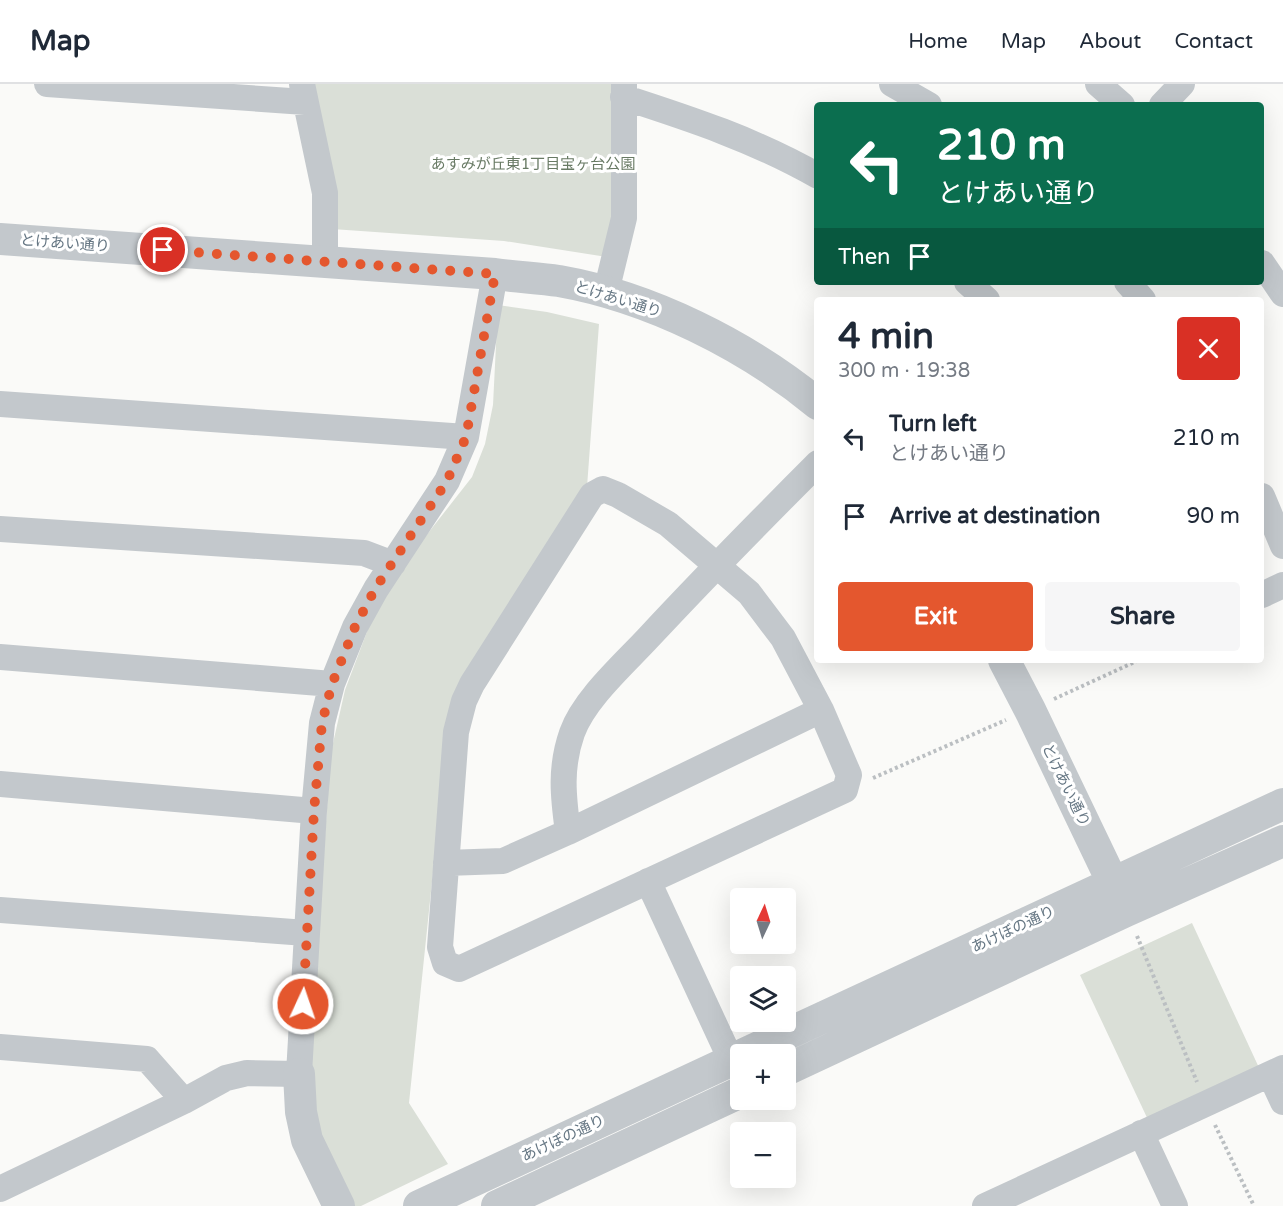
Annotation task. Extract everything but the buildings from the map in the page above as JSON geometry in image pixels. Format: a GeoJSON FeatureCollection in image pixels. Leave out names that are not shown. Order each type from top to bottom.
{"type":"FeatureCollection","features":[{"type":"Feature","properties":{"kind":"street"},"geometry":{"type":"LineString","coordinates":[[47,84],[303,93],[325,193],[325,262]]}},
{"type":"Feature","properties":{"kind":"street"},"geometry":{"type":"LineString","coordinates":[[892,84],[924,102]]}},
{"type":"Feature","properties":{"kind":"street"},"geometry":{"type":"LineString","coordinates":[[1098,84],[1119,102]]}},
{"type":"Feature","properties":{"kind":"street"},"geometry":{"type":"LineString","coordinates":[[1165,102],[1182,84]]}},
{"type":"Feature","properties":{"kind":"street"},"geometry":{"type":"LineString","coordinates":[[606,292],[624,218],[624,91],[783,155],[814,174]]}},
{"type":"Feature","properties":{"kind":"street","name":"とけあい通り"},"geometry":{"type":"LineString","coordinates":[[0,238],[495,274],[559,281],[606,292],[671,315],[736,348],[798,387],[814,401]]}},
{"type":"Feature","properties":{"kind":"street"},"geometry":{"type":"LineString","coordinates":[[1264,266],[1283,294]]}},
{"type":"Feature","properties":{"kind":"street"},"geometry":{"type":"LineString","coordinates":[[339,1206],[307,1140],[301,1112],[299,1074],[306,933],[322,723],[332,684],[355,627],[375,589],[447,481],[466,437],[495,274]]}},
{"type":"Feature","properties":{"kind":"street"},"geometry":{"type":"LineString","coordinates":[[1130,285],[1140,297]]}},
{"type":"Feature","properties":{"kind":"street"},"geometry":{"type":"LineString","coordinates":[[0,404],[466,437]]}},
{"type":"Feature","properties":{"kind":"street"},"geometry":{"type":"LineString","coordinates":[[568,832],[563,800],[563,768],[573,731],[596,694],[717,565],[814,467]]}},
{"type":"Feature","properties":{"kind":"street"},"geometry":{"type":"LineString","coordinates":[[603,489],[618,495],[668,524],[749,593],[783,638],[821,710],[849,775],[845,790],[459,969],[445,963],[440,947],[446,863],[456,732],[464,701],[472,684],[592,495],[603,489]]}},
{"type":"Feature","properties":{"kind":"street"},"geometry":{"type":"LineString","coordinates":[[1264,501],[1283,546]]}},
{"type":"Feature","properties":{"kind":"street"},"geometry":{"type":"LineString","coordinates":[[0,529],[364,553],[393,564]]}},
{"type":"Feature","properties":{"kind":"street"},"geometry":{"type":"LineString","coordinates":[[1264,594],[1283,585]]}},
{"type":"Feature","properties":{"kind":"street"},"geometry":{"type":"LineString","coordinates":[[0,657],[332,684]]}},
{"type":"Feature","properties":{"kind":"street","name":"とけあい通り"},"geometry":{"type":"LineString","coordinates":[[1006,663],[1126,911]]}},
{"type":"Feature","properties":{"kind":"street"},"geometry":{"type":"LineString","coordinates":[[446,863],[503,861],[821,710]]}},
{"type":"Feature","properties":{"kind":"street"},"geometry":{"type":"LineString","coordinates":[[0,784],[314,811]]}},
{"type":"Feature","properties":{"kind":"street","name":"あけぼの通り"},"geometry":{"type":"LineString","coordinates":[[767,1044],[1283,804]]}},
{"type":"Feature","properties":{"kind":"street","name":"あけぼの通り"},"geometry":{"type":"LineString","coordinates":[[796,1065],[1126,911],[1283,841]]}},
{"type":"Feature","properties":{"kind":"street"},"geometry":{"type":"LineString","coordinates":[[648,881],[732,1044]]}},
{"type":"Feature","properties":{"kind":"street"},"geometry":{"type":"LineString","coordinates":[[0,910],[306,933]]}},
{"type":"Feature","properties":{"kind":"street"},"geometry":{"type":"LineString","coordinates":[[0,1047],[147,1059],[184,1101]]}},
{"type":"Feature","properties":{"kind":"street","name":"あけぼの通り"},"geometry":{"type":"LineString","coordinates":[[418,1206],[730,1061]]}},
{"type":"Feature","properties":{"kind":"street"},"geometry":{"type":"LineString","coordinates":[[985,1206],[1276,1071],[1283,1102]]}},
{"type":"Feature","properties":{"kind":"street"},"geometry":{"type":"LineString","coordinates":[[0,1189],[184,1101],[226,1078],[247,1073],[299,1074]]}},
{"type":"Feature","properties":{"kind":"street"},"geometry":{"type":"LineString","coordinates":[[497,1206],[730,1097]]}},
{"type":"Feature","properties":{"kind":"street"},"geometry":{"type":"LineString","coordinates":[[1141,1133],[1174,1206]]}},
{"type":"Feature","properties":{"kind":"path"},"geometry":{"type":"LineString","coordinates":[[845,790],[1030,710],[1132,663]]}},
{"type":"Feature","properties":{"kind":"path"},"geometry":{"type":"LineString","coordinates":[[1126,911],[1206,1104],[1254,1206]]}},
{"type":"Feature","properties":{"kind":"green space","name":"あすみが丘東1丁目宝ヶ台公園"},"geometry":{"type":"Polygon","coordinates":[[[313,84],[613,84],[615,217],[607,257],[504,241],[332,229],[313,84]]]}},
{"type":"Feature","properties":{"kind":"green space"},"geometry":{"type":"Polygon","coordinates":[[[498,305],[547,312],[599,324],[587,487],[446,747],[409,1103],[448,1164],[361,1206],[349,1206],[318,1149],[308,1074],[331,752],[345,690],[371,621],[407,560],[472,477],[485,444],[493,405],[498,305]]]}},
{"type":"Feature","properties":{"kind":"green space"},"geometry":{"type":"Polygon","coordinates":[[[1192,923],[1261,1072],[1150,1124],[1080,975],[1192,923]]]}},
{"type":"Feature","properties":{"kind":"route"},"geometry":{"type":"LineString","coordinates":[[163,250],[495,274],[466,437],[447,481],[375,589],[355,627],[332,684],[322,723],[314,811],[303,1004]]}}]}
